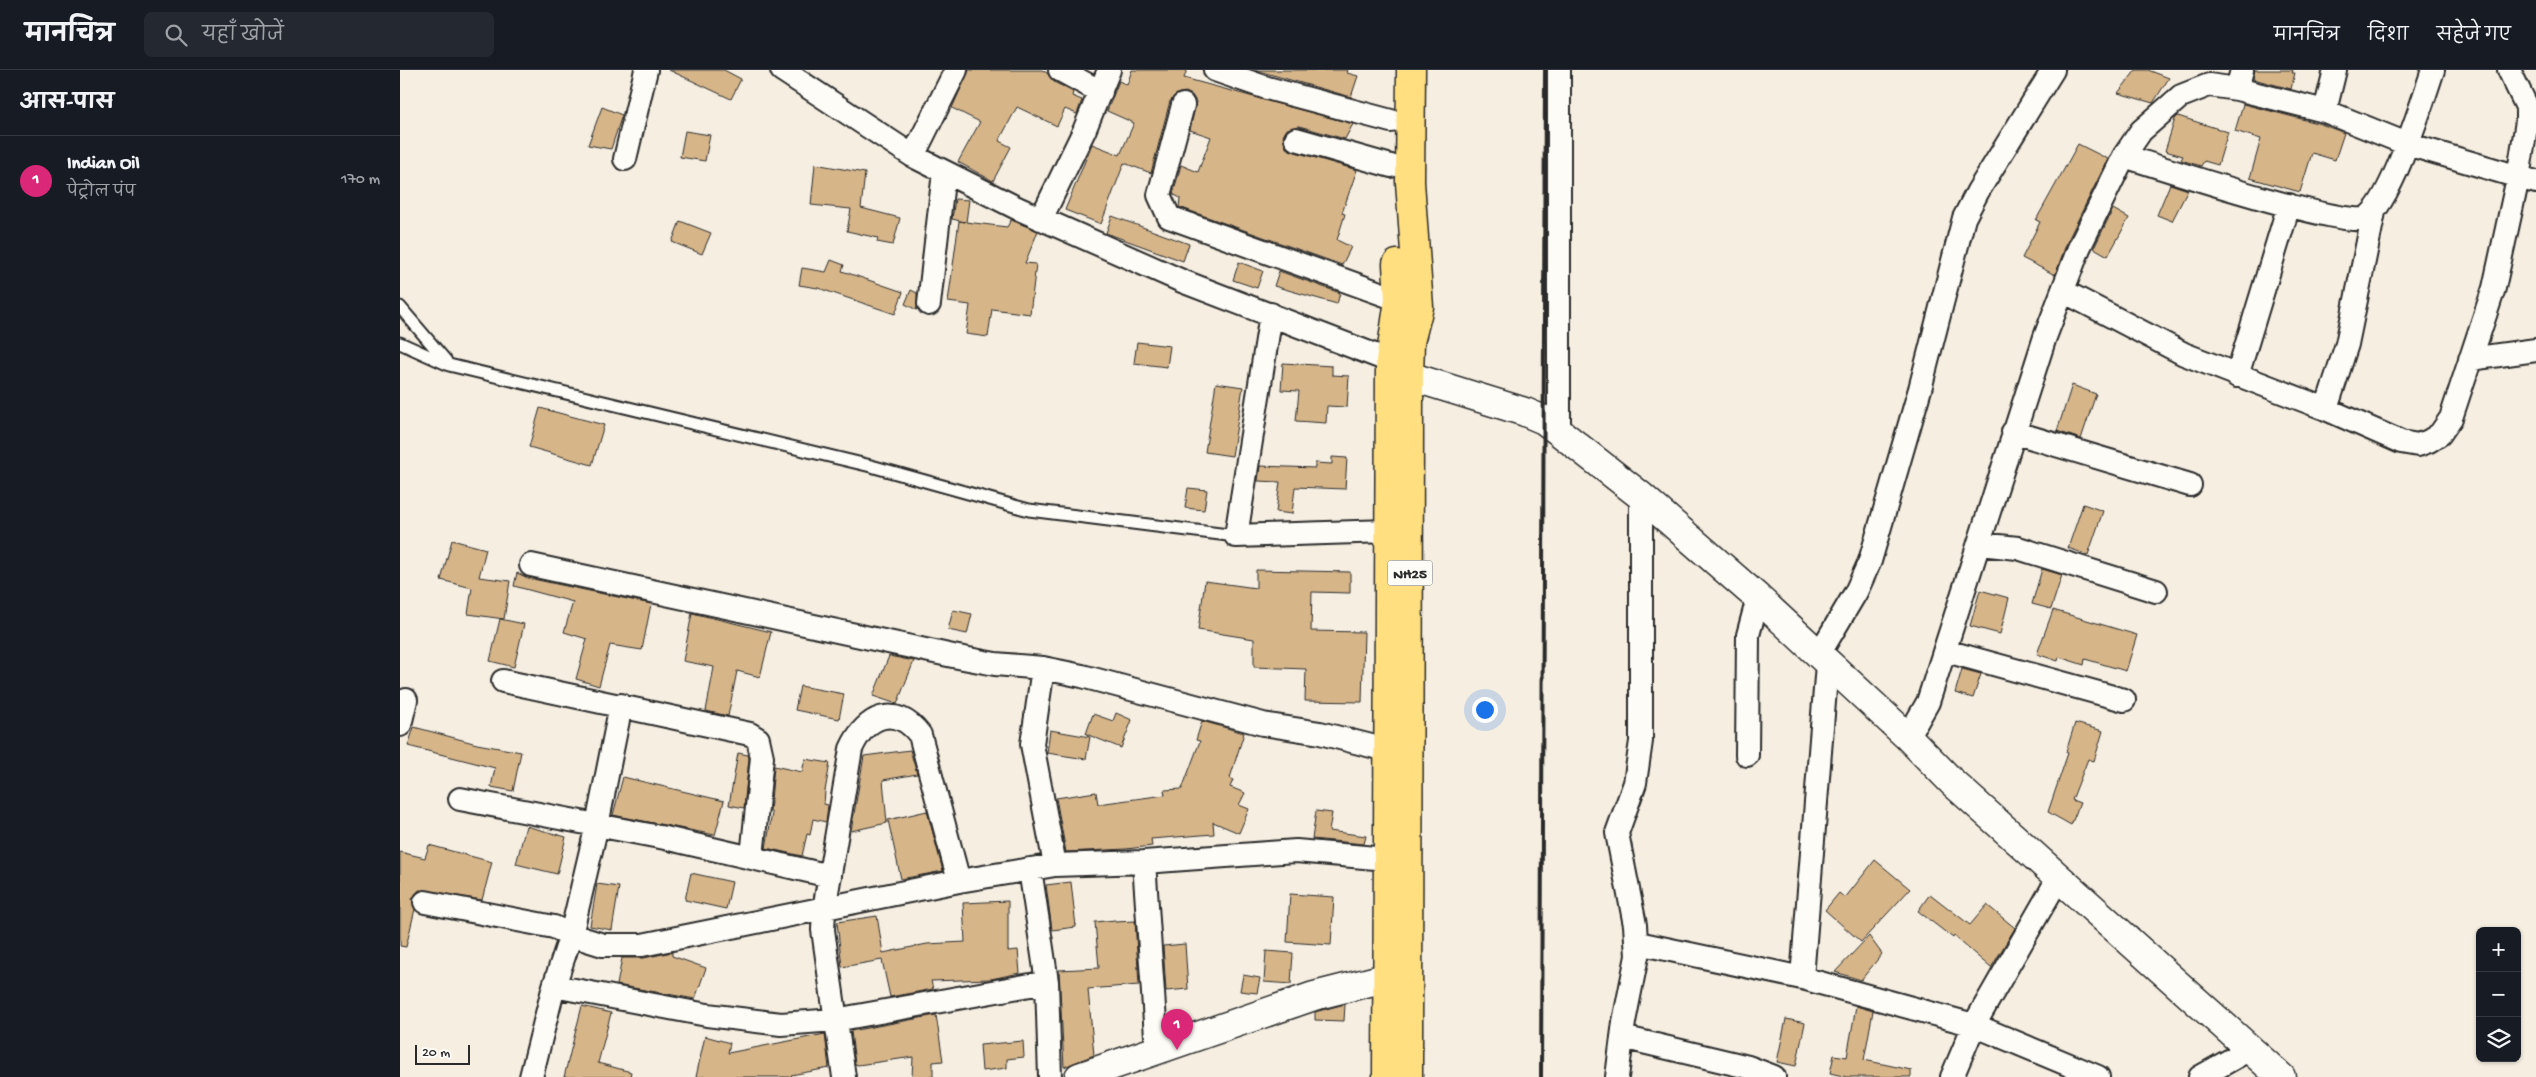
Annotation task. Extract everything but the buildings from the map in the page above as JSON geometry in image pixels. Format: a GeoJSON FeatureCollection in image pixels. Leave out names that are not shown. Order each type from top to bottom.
{"type":"FeatureCollection","features":[{"type":"Feature","properties":{"kind":"main road","name":"NH25"},"geometry":{"type":"LineString","coordinates":[[1392,70],[1391,166],[1409,304]]}},
{"type":"Feature","properties":{"kind":"main road","name":"NH25"},"geometry":{"type":"LineString","coordinates":[[1387,1077],[1389,977],[1387,859],[1388,531],[1400,369],[1410,342],[1411,70]]}},
{"type":"Feature","properties":{"kind":"main road","name":"NH25"},"geometry":{"type":"LineString","coordinates":[[1400,369],[1408,1077]]}},
{"type":"Feature","properties":{"kind":"street"},"geometry":{"type":"LineString","coordinates":[[625,159],[646,70]]}},
{"type":"Feature","properties":{"kind":"street"},"geometry":{"type":"LineString","coordinates":[[782,70],[913,156],[1041,219],[1182,281],[1271,314],[1400,369],[1544,420],[1641,496],[1758,598],[1822,660],[1908,737],[1952,782],[2281,1077]]}},
{"type":"Feature","properties":{"kind":"street"},"geometry":{"type":"LineString","coordinates":[[913,156],[956,70]]}},
{"type":"Feature","properties":{"kind":"street"},"geometry":{"type":"LineString","coordinates":[[1060,70],[1101,92]]}},
{"type":"Feature","properties":{"kind":"street"},"geometry":{"type":"LineString","coordinates":[[1041,219],[1101,92],[1109,70]]}},
{"type":"Feature","properties":{"kind":"street"},"geometry":{"type":"LineString","coordinates":[[1215,70],[1267,88],[1391,121]]}},
{"type":"Feature","properties":{"kind":"street"},"geometry":{"type":"LineString","coordinates":[[1559,70],[1559,432]]}},
{"type":"Feature","properties":{"kind":"street"},"geometry":{"type":"LineString","coordinates":[[1802,978],[1822,660],[1870,561],[1920,389],[1964,218],[1978,191],[2053,70]]}},
{"type":"Feature","properties":{"kind":"street"},"geometry":{"type":"LineString","coordinates":[[2325,111],[2335,70]]}},
{"type":"Feature","properties":{"kind":"street"},"geometry":{"type":"LineString","coordinates":[[2124,156],[2218,186],[2289,205],[2354,221],[2365,219],[2374,212],[2382,200],[2407,144],[2433,70]]}},
{"type":"Feature","properties":{"kind":"street"},"geometry":{"type":"LineString","coordinates":[[2063,291],[2184,354],[2326,409],[2401,442],[2418,445],[2440,434],[2450,418],[2494,288],[2527,180],[2527,107],[2509,70]]}},
{"type":"Feature","properties":{"kind":"street"},"geometry":{"type":"LineString","coordinates":[[1908,737],[1928,702],[1946,650],[2013,432],[2079,248],[2124,156],[2141,131],[2181,96],[2209,85],[2239,79],[2407,144],[2527,180]]}},
{"type":"Feature","properties":{"kind":"street"},"geometry":{"type":"LineString","coordinates":[[1183,105],[1159,195],[1162,205],[1170,218],[1409,304]]}},
{"type":"Feature","properties":{"kind":"street"},"geometry":{"type":"LineString","coordinates":[[1296,139],[1391,166]]}},
{"type":"Feature","properties":{"kind":"street"},"geometry":{"type":"LineString","coordinates":[[929,304],[944,172]]}},
{"type":"Feature","properties":{"kind":"street"},"geometry":{"type":"LineString","coordinates":[[2237,376],[2289,205]]}},
{"type":"Feature","properties":{"kind":"street"},"geometry":{"type":"LineString","coordinates":[[2326,409],[2347,344],[2374,212]]}},
{"type":"Feature","properties":{"kind":"street"},"geometry":{"type":"LineString","coordinates":[[1271,314],[1236,536],[1388,531]]}},
{"type":"Feature","properties":{"kind":"street"},"geometry":{"type":"LineString","coordinates":[[2470,359],[2536,350]]}},
{"type":"Feature","properties":{"kind":"street"},"geometry":{"type":"LineString","coordinates":[[2013,432],[2190,485]]}},
{"type":"Feature","properties":{"kind":"street"},"geometry":{"type":"LineString","coordinates":[[1617,1077],[1638,943],[1617,833],[1635,783],[1641,741],[1641,496]]}},
{"type":"Feature","properties":{"kind":"street"},"geometry":{"type":"LineString","coordinates":[[1979,544],[2018,548],[2156,591]]}},
{"type":"Feature","properties":{"kind":"street"},"geometry":{"type":"LineString","coordinates":[[532,565],[970,660],[1043,668],[1108,683],[1254,722],[1320,733],[1388,750]]}},
{"type":"Feature","properties":{"kind":"street"},"geometry":{"type":"LineString","coordinates":[[1747,755],[1748,635],[1758,598]]}},
{"type":"Feature","properties":{"kind":"street"},"geometry":{"type":"LineString","coordinates":[[1946,650],[2124,700]]}},
{"type":"Feature","properties":{"kind":"street"},"geometry":{"type":"LineString","coordinates":[[1043,668],[1032,744],[1055,865]]}},
{"type":"Feature","properties":{"kind":"street"},"geometry":{"type":"LineString","coordinates":[[504,680],[750,734],[758,739],[762,757],[752,857]]}},
{"type":"Feature","properties":{"kind":"street"},"geometry":{"type":"LineString","coordinates":[[400,725],[406,700]]}},
{"type":"Feature","properties":{"kind":"street"},"geometry":{"type":"LineString","coordinates":[[531,1077],[554,986],[571,935],[597,825],[620,705]]}},
{"type":"Feature","properties":{"kind":"street"},"geometry":{"type":"LineString","coordinates":[[844,1077],[823,930],[824,910],[851,749],[862,728],[881,717],[894,717],[913,726],[920,734],[959,881]]}},
{"type":"Feature","properties":{"kind":"street"},"geometry":{"type":"LineString","coordinates":[[460,799],[752,857],[830,876]]}},
{"type":"Feature","properties":{"kind":"street"},"geometry":{"type":"LineString","coordinates":[[425,902],[554,928],[603,945],[642,945],[824,910],[959,881],[1055,865],[1144,862],[1296,851],[1387,859]]}},
{"type":"Feature","properties":{"kind":"street"},"geometry":{"type":"LineString","coordinates":[[1144,862],[1157,1051]]}},
{"type":"Feature","properties":{"kind":"street"},"geometry":{"type":"LineString","coordinates":[[1030,869],[1046,982],[1050,1077]]}},
{"type":"Feature","properties":{"kind":"street"},"geometry":{"type":"LineString","coordinates":[[1952,1077],[1974,1025],[2058,877]]}},
{"type":"Feature","properties":{"kind":"street"},"geometry":{"type":"LineString","coordinates":[[1638,943],[1802,978],[1974,1025],[2098,1077]]}},
{"type":"Feature","properties":{"kind":"street"},"geometry":{"type":"LineString","coordinates":[[1079,1077],[1314,996],[1389,977]]}},
{"type":"Feature","properties":{"kind":"street"},"geometry":{"type":"LineString","coordinates":[[554,986],[707,1015],[781,1024],[835,1020],[1046,982]]}},
{"type":"Feature","properties":{"kind":"street"},"geometry":{"type":"LineString","coordinates":[[1622,1037],[1748,1067],[1774,1077]]}},
{"type":"Feature","properties":{"kind":"street"},"geometry":{"type":"LineString","coordinates":[[2200,1077],[2250,1048]]}},
{"type":"Feature","properties":{"kind":"lane"},"geometry":{"type":"LineString","coordinates":[[400,307],[448,365]]}},
{"type":"Feature","properties":{"kind":"lane"},"geometry":{"type":"LineString","coordinates":[[400,343],[448,365],[871,466],[1029,510],[1236,536]]}},
{"type":"Feature","properties":{"kind":"railway"},"geometry":{"type":"LineString","coordinates":[[1541,1077],[1545,70]]}},
{"type":"Feature","properties":{"kind":"place","name":"Indian Oil"},"geometry":{"type":"Point","coordinates":[1177,1050]}}]}
